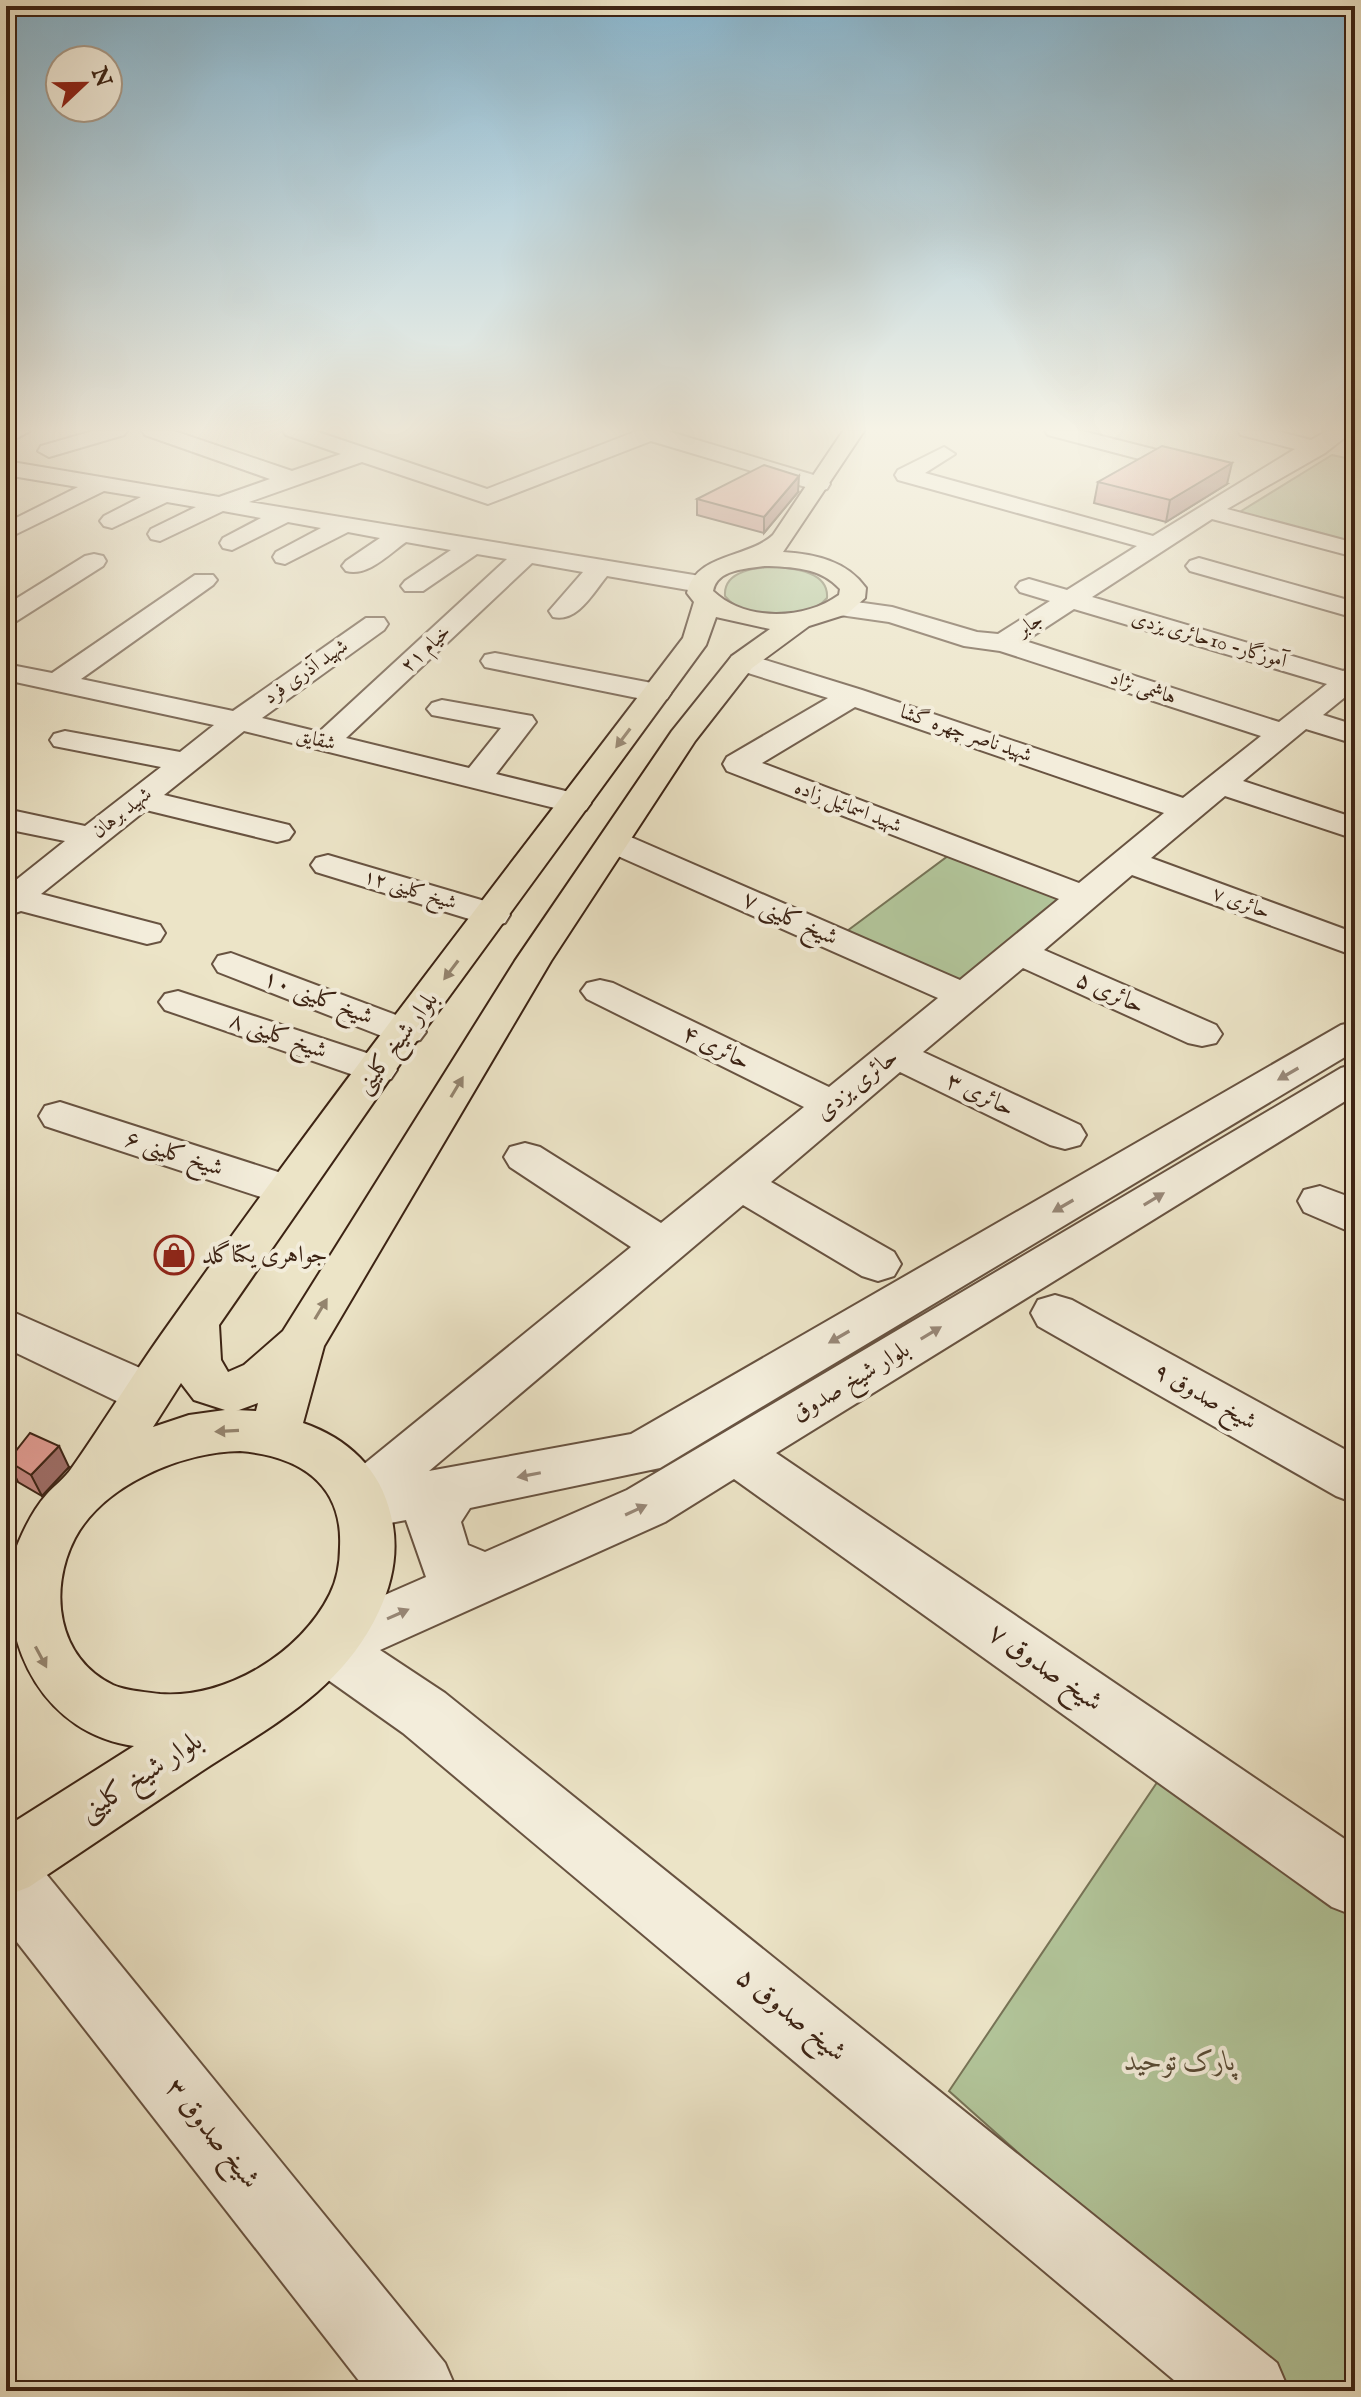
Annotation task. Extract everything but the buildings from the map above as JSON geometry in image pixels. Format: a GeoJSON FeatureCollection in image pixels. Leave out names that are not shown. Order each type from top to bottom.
{"type":"FeatureCollection","features":[{"type":"Feature","properties":{"kind":"main road"},"geometry":{"type":"LineString","coordinates":[[779,543],[770,551],[722,567],[708,575],[704,593],[719,610],[743,618],[800,620],[842,608],[852,598],[853,588],[817,555],[819,543]]}},
{"type":"Feature","properties":{"kind":"main road"},"geometry":{"type":"LineString","coordinates":[[741,562],[788,559],[838,573]]}},
{"type":"Feature","properties":{"kind":"main road","name":"بلوار شیخ کلینی"},"geometry":{"type":"LineString","coordinates":[[6,1582],[70,1507],[288,1191],[696,639],[704,593]]}},
{"type":"Feature","properties":{"kind":"main road"},"geometry":{"type":"LineString","coordinates":[[196,1326],[197,1364],[207,1384],[226,1393],[249,1387],[268,1375],[300,1344],[533,961],[683,737],[750,655],[800,620]]}},
{"type":"Feature","properties":{"kind":"main road"},"geometry":{"type":"LineString","coordinates":[[696,639],[722,636],[742,640],[750,655]]}},
{"type":"Feature","properties":{"kind":"main road"},"geometry":{"type":"LineString","coordinates":[[275,1434],[300,1344]]}},
{"type":"Feature","properties":{"kind":"main road"},"geometry":{"type":"LineString","coordinates":[[228,1429],[275,1434],[311,1447],[341,1469],[362,1502],[370,1551],[358,1600],[327,1647],[276,1689],[222,1713],[165,1722],[111,1715],[67,1693],[38,1658],[26,1615],[32,1570],[70,1507],[130,1457],[179,1437],[228,1429]]}},
{"type":"Feature","properties":{"kind":"main road","name":"بلوار شیخ کلینی"},"geometry":{"type":"LineString","coordinates":[[6,1864],[276,1689]]}},
{"type":"Feature","properties":{"kind":"street"},"geometry":{"type":"LineString","coordinates":[[285,557],[311,543]]}},
{"type":"Feature","properties":{"kind":"street"},"geometry":{"type":"LineString","coordinates":[[355,566],[389,543]]}},
{"type":"Feature","properties":{"kind":"street"},"geometry":{"type":"LineString","coordinates":[[454,543],[601,568],[704,593]]}},
{"type":"Feature","properties":{"kind":"street"},"geometry":{"type":"LineString","coordinates":[[1152,543],[1156,544]]}},
{"type":"Feature","properties":{"kind":"street"},"geometry":{"type":"LineString","coordinates":[[1328,543],[1355,550]]}},
{"type":"Feature","properties":{"kind":"street","name":"جابر"},"geometry":{"type":"LineString","coordinates":[[1003,643],[1156,544]]}},
{"type":"Feature","properties":{"kind":"street"},"geometry":{"type":"LineString","coordinates":[[414,586],[473,546]]}},
{"type":"Feature","properties":{"kind":"street","name":"خیام ۲۱"},"geometry":{"type":"LineString","coordinates":[[325,742],[526,555]]}},
{"type":"Feature","properties":{"kind":"street"},"geometry":{"type":"LineString","coordinates":[[1096,556],[1124,564]]}},
{"type":"Feature","properties":{"kind":"street"},"geometry":{"type":"LineString","coordinates":[[6,616],[94,561]]}},
{"type":"Feature","properties":{"kind":"street"},"geometry":{"type":"LineString","coordinates":[[1199,566],[1355,610]]}},
{"type":"Feature","properties":{"kind":"street"},"geometry":{"type":"LineString","coordinates":[[562,611],[601,568]]}},
{"type":"Feature","properties":{"kind":"street"},"geometry":{"type":"LineString","coordinates":[[838,573],[898,606]]}},
{"type":"Feature","properties":{"kind":"street"},"geometry":{"type":"LineString","coordinates":[[57,683],[204,580]]}},
{"type":"Feature","properties":{"kind":"street","name":"آموزگار- 10حائری یزدی"},"geometry":{"type":"LineString","coordinates":[[1029,587],[1351,678]]}},
{"type":"Feature","properties":{"kind":"street"},"geometry":{"type":"LineString","coordinates":[[842,608],[898,606]]}},
{"type":"Feature","properties":{"kind":"street","name":"هاشمی نژاد"},"geometry":{"type":"LineString","coordinates":[[898,606],[974,640],[1003,643],[1292,726],[1355,735]]}},
{"type":"Feature","properties":{"kind":"street","name":"شهید آذری فرد"},"geometry":{"type":"LineString","coordinates":[[238,721],[375,624]]}},
{"type":"Feature","properties":{"kind":"street","name":"شهید ناصر چهره گشا"},"geometry":{"type":"LineString","coordinates":[[750,655],[852,696],[1189,811]]}},
{"type":"Feature","properties":{"kind":"street"},"geometry":{"type":"LineString","coordinates":[[495,661],[657,693]]}},
{"type":"Feature","properties":{"kind":"street","name":"شقایق"},"geometry":{"type":"LineString","coordinates":[[6,672],[238,721],[575,803]]}},
{"type":"Feature","properties":{"kind":"street","name":"حائری یزدی"},"geometry":{"type":"LineString","coordinates":[[362,1502],[739,1183],[1351,678]]}},
{"type":"Feature","properties":{"kind":"street","name":"شهید اسمائیل زاده"},"geometry":{"type":"LineString","coordinates":[[852,696],[738,764],[1084,897]]}},
{"type":"Feature","properties":{"kind":"street"},"geometry":{"type":"LineString","coordinates":[[442,709],[521,722],[476,779]]}},
{"type":"Feature","properties":{"kind":"street","name":"شهید برهان"},"geometry":{"type":"LineString","coordinates":[[10,901],[238,721]]}},
{"type":"Feature","properties":{"kind":"street"},"geometry":{"type":"LineString","coordinates":[[65,740],[186,762]]}},
{"type":"Feature","properties":{"kind":"street"},"geometry":{"type":"LineString","coordinates":[[1220,784],[1355,829]]}},
{"type":"Feature","properties":{"kind":"street"},"geometry":{"type":"LineString","coordinates":[[139,799],[277,832]]}},
{"type":"Feature","properties":{"kind":"street"},"geometry":{"type":"LineString","coordinates":[[6,819],[91,837]]}},
{"type":"Feature","properties":{"kind":"street","name":"شیخ کلینی ۷"},"geometry":{"type":"LineString","coordinates":[[614,842],[965,996]]}},
{"type":"Feature","properties":{"kind":"street","name":"حائری ۷"},"geometry":{"type":"LineString","coordinates":[[1127,861],[1355,945]]}},
{"type":"Feature","properties":{"kind":"street","name":"شیخ کلینی ۱۲"},"geometry":{"type":"LineString","coordinates":[[328,865],[492,915]]}},
{"type":"Feature","properties":{"kind":"street"},"geometry":{"type":"LineString","coordinates":[[10,901],[147,933]]}},
{"type":"Feature","properties":{"kind":"street","name":"حائری ۵"},"geometry":{"type":"LineString","coordinates":[[1018,952],[1202,1034]]}},
{"type":"Feature","properties":{"kind":"street","name":"شیخ کلینی ۱۰"},"geometry":{"type":"LineString","coordinates":[[231,964],[406,1032]]}},
{"type":"Feature","properties":{"kind":"street","name":"حائری ۴"},"geometry":{"type":"LineString","coordinates":[[600,991],[833,1105]]}},
{"type":"Feature","properties":{"kind":"street","name":"شیخ کلینی ۸"},"geometry":{"type":"LineString","coordinates":[[178,1002],[377,1070]]}},
{"type":"Feature","properties":{"kind":"street","name":"بلوار شیخ صدوق"},"geometry":{"type":"LineString","coordinates":[[362,1502],[453,1489],[642,1453],[1355,1034]]}},
{"type":"Feature","properties":{"kind":"street","name":"حائری ۳"},"geometry":{"type":"LineString","coordinates":[[895,1054],[1065,1135]]}},
{"type":"Feature","properties":{"kind":"street","name":"بلوار شیخ صدوق"},"geometry":{"type":"LineString","coordinates":[[327,1647],[646,1506],[1355,1077]]}},
{"type":"Feature","properties":{"kind":"street","name":"شیخ کلینی ۶"},"geometry":{"type":"LineString","coordinates":[[60,1116],[288,1191]]}},
{"type":"Feature","properties":{"kind":"street"},"geometry":{"type":"LineString","coordinates":[[525,1157],[664,1247]]}},
{"type":"Feature","properties":{"kind":"street"},"geometry":{"type":"LineString","coordinates":[[739,1183],[878,1264]]}},
{"type":"Feature","properties":{"kind":"street","name":"شیخ صدوق ۹"},"geometry":{"type":"LineString","coordinates":[[1055,1313],[1355,1481]]}},
{"type":"Feature","properties":{"kind":"street"},"geometry":{"type":"LineString","coordinates":[[6,1327],[147,1393]]}},
{"type":"Feature","properties":{"kind":"street","name":"شیخ صدوق ۷"},"geometry":{"type":"LineString","coordinates":[[735,1452],[1355,1884]]}},
{"type":"Feature","properties":{"kind":"street"},"geometry":{"type":"LineString","coordinates":[[453,1489],[433,1520],[446,1561],[485,1576]]}},
{"type":"Feature","properties":{"kind":"street","name":"شیخ صدوق ۵"},"geometry":{"type":"LineString","coordinates":[[327,1647],[424,1713],[1249,2391]]}},
{"type":"Feature","properties":{"kind":"street","name":"شیخ صدوق ۳"},"geometry":{"type":"LineString","coordinates":[[6,1876],[417,2391]]}},
{"type":"Feature","properties":{"kind":"green space"},"geometry":{"type":"Polygon","coordinates":[[[777,567],[817,577],[823,582],[827,598],[805,612],[775,616],[746,611],[725,596],[726,587],[736,575],[752,569],[777,567]]]}},
{"type":"Feature","properties":{"kind":"green space"},"geometry":{"type":"Polygon","coordinates":[[[952,853],[1061,897],[960,982],[847,931],[952,853]]]}},
{"type":"Feature","properties":{"kind":"green space","name":"پارک توحید"},"geometry":{"type":"Polygon","coordinates":[[[1160,1778],[1355,1915],[1355,2391],[1285,2391],[949,2091],[1160,1778]]]}},
{"type":"Feature","properties":{"kind":"place","name":"جواهری یکتاگلد"},"geometry":{"type":"Point","coordinates":[174,1255]}}]}
